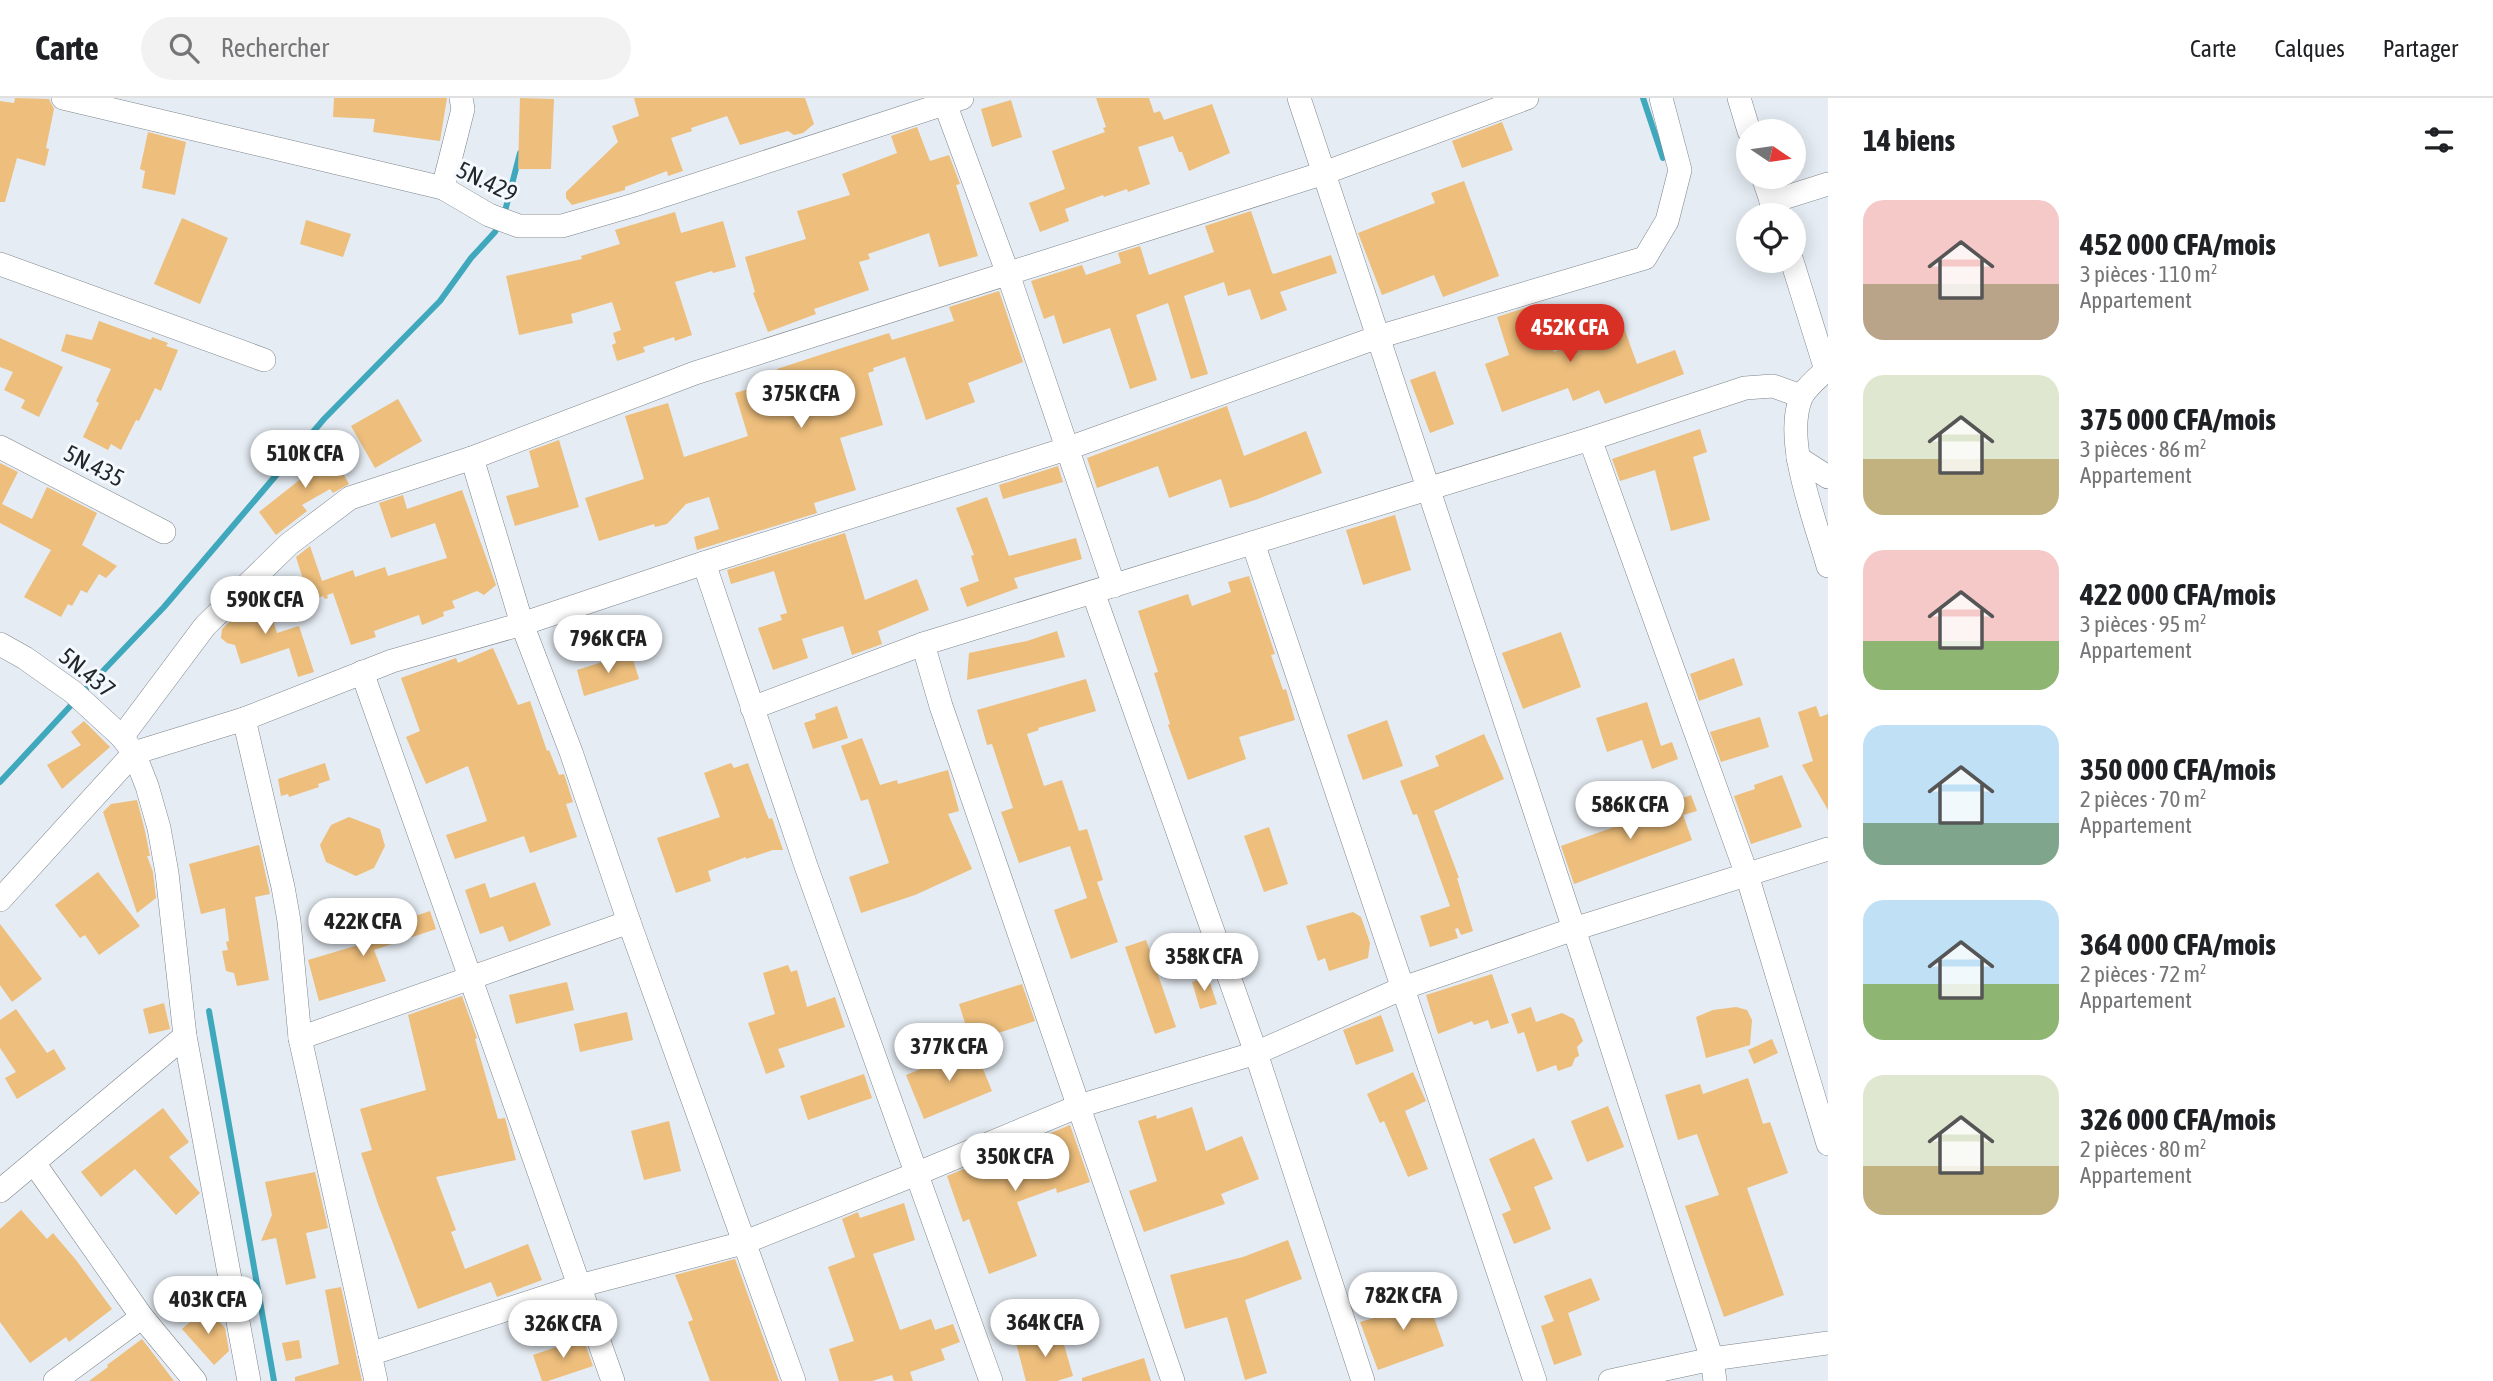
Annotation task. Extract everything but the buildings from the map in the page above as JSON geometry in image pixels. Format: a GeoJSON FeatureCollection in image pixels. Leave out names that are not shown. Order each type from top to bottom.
{"type":"FeatureCollection","features":[{"type":"Feature","properties":{"kind":"street","name":"5N.429"},"geometry":{"type":"LineString","coordinates":[[63,98],[443,188],[489,215],[519,226],[562,226],[634,205],[950,100]]}},
{"type":"Feature","properties":{"kind":"street"},"geometry":{"type":"LineString","coordinates":[[443,188],[463,109],[461,98]]}},
{"type":"Feature","properties":{"kind":"street"},"geometry":{"type":"LineString","coordinates":[[1299,98],[1574,929],[1713,1370]]}},
{"type":"Feature","properties":{"kind":"street"},"geometry":{"type":"LineString","coordinates":[[0,900],[128,745],[205,626],[289,544],[350,498],[472,458],[695,373],[1324,173],[1527,98]]}},
{"type":"Feature","properties":{"kind":"street"},"geometry":{"type":"LineString","coordinates":[[128,745],[244,719],[392,661],[522,624],[704,563],[1066,449],[1378,337],[1645,258],[1667,221],[1680,170],[1661,98]]}},
{"type":"Feature","properties":{"kind":"street"},"geometry":{"type":"LineString","coordinates":[[1739,98],[1745,119]]}},
{"type":"Feature","properties":{"kind":"street"},"geometry":{"type":"LineString","coordinates":[[950,100],[1066,449],[1103,589],[1363,1381]]}},
{"type":"Feature","properties":{"kind":"street"},"geometry":{"type":"LineString","coordinates":[[1787,203],[1828,184]]}},
{"type":"Feature","properties":{"kind":"street"},"geometry":{"type":"LineString","coordinates":[[0,264],[264,360]]}},
{"type":"Feature","properties":{"kind":"street"},"geometry":{"type":"LineString","coordinates":[[1795,273],[1827,369],[1801,396],[1794,426],[1798,457],[1828,566]]}},
{"type":"Feature","properties":{"kind":"street"},"geometry":{"type":"LineString","coordinates":[[752,708],[923,644],[1590,439],[1745,388],[1773,386],[1801,396]]}},
{"type":"Feature","properties":{"kind":"street"},"geometry":{"type":"LineString","coordinates":[[1590,439],[1747,875],[1828,1144]]}},
{"type":"Feature","properties":{"kind":"street","name":"5N.435"},"geometry":{"type":"LineString","coordinates":[[0,447],[164,532]]}},
{"type":"Feature","properties":{"kind":"street"},"geometry":{"type":"LineString","coordinates":[[1798,457],[1828,477]]}},
{"type":"Feature","properties":{"kind":"street"},"geometry":{"type":"LineString","coordinates":[[472,458],[522,624],[572,752],[629,922],[794,1381]]}},
{"type":"Feature","properties":{"kind":"street"},"geometry":{"type":"LineString","coordinates":[[1253,543],[1535,1381]]}},
{"type":"Feature","properties":{"kind":"street"},"geometry":{"type":"LineString","coordinates":[[704,563],[806,866],[991,1381]]}},
{"type":"Feature","properties":{"kind":"street","name":"5N.437"},"geometry":{"type":"LineString","coordinates":[[0,644],[73,692],[128,745]]}},
{"type":"Feature","properties":{"kind":"street"},"geometry":{"type":"LineString","coordinates":[[923,644],[941,706],[1173,1381]]}},
{"type":"Feature","properties":{"kind":"street"},"geometry":{"type":"LineString","coordinates":[[362,672],[613,1381]]}},
{"type":"Feature","properties":{"kind":"street"},"geometry":{"type":"LineString","coordinates":[[244,719],[285,899],[300,1038],[376,1381]]}},
{"type":"Feature","properties":{"kind":"street"},"geometry":{"type":"LineString","coordinates":[[128,745],[147,786],[161,839],[185,1036],[249,1381]]}},
{"type":"Feature","properties":{"kind":"street"},"geometry":{"type":"LineString","coordinates":[[370,1354],[579,1286],[743,1243],[1079,1106],[1256,1053],[1403,988],[1574,929],[1828,849]]}},
{"type":"Feature","properties":{"kind":"street"},"geometry":{"type":"LineString","coordinates":[[300,1038],[629,922]]}},
{"type":"Feature","properties":{"kind":"street"},"geometry":{"type":"LineString","coordinates":[[0,1191],[185,1036]]}},
{"type":"Feature","properties":{"kind":"street"},"geometry":{"type":"LineString","coordinates":[[34,1163],[142,1317],[195,1381]]}},
{"type":"Feature","properties":{"kind":"street"},"geometry":{"type":"LineString","coordinates":[[55,1381],[142,1317]]}},
{"type":"Feature","properties":{"kind":"street"},"geometry":{"type":"LineString","coordinates":[[1610,1381],[1713,1370],[1828,1343]]}},
{"type":"Feature","properties":{"kind":"waterway"},"geometry":{"type":"LineString","coordinates":[[1643,98],[1663,158]]}},
{"type":"Feature","properties":{"kind":"waterway"},"geometry":{"type":"LineString","coordinates":[[82,693],[164,607],[324,419],[440,301],[471,258],[495,232],[505,211],[520,153]]}},
{"type":"Feature","properties":{"kind":"waterway"},"geometry":{"type":"LineString","coordinates":[[0,782],[75,701]]}},
{"type":"Feature","properties":{"kind":"waterway"},"geometry":{"type":"LineString","coordinates":[[209,1011],[274,1381]]}}]}
